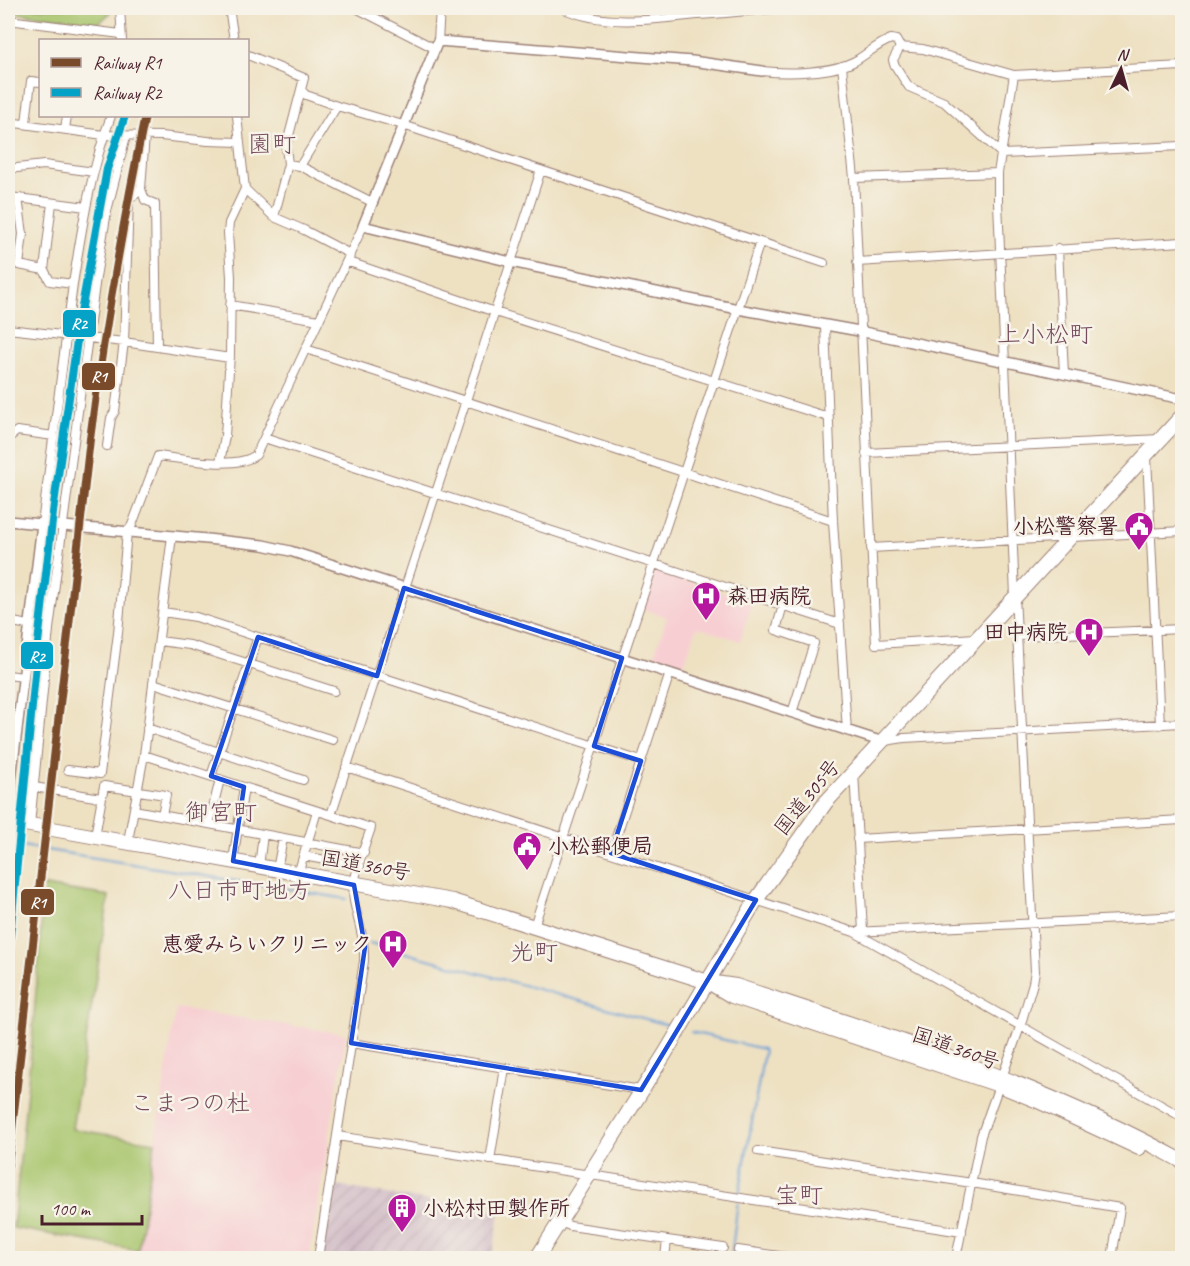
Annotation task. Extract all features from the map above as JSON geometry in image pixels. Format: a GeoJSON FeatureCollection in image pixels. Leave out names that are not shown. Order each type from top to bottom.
{"type":"FeatureCollection","features":[{"type":"Feature","properties":{"kind":"highway","name":"国道305号"},"geometry":{"type":"LineString","coordinates":[[537,1258],[708,982],[756,900],[826,802],[880,741],[1147,457],[1182,416]]}},
{"type":"Feature","properties":{"kind":"highway","name":"国道360号"},"geometry":{"type":"LineString","coordinates":[[8,821],[452,901],[708,982],[747,989],[932,1050],[1001,1081],[1096,1117],[1182,1161]]}},
{"type":"Feature","properties":{"kind":"highway","name":"国道360号"},"geometry":{"type":"LineString","coordinates":[[1001,1081],[1182,1172]]}},
{"type":"Feature","properties":{"kind":"street"},"geometry":{"type":"LineString","coordinates":[[8,20],[122,37],[120,8]]}},
{"type":"Feature","properties":{"kind":"street"},"geometry":{"type":"LineString","coordinates":[[229,8],[234,39]]}},
{"type":"Feature","properties":{"kind":"street"},"geometry":{"type":"LineString","coordinates":[[356,8],[436,45],[692,61],[762,71],[793,73],[842,66],[891,39],[896,40],[900,47]]}},
{"type":"Feature","properties":{"kind":"street"},"geometry":{"type":"LineString","coordinates":[[68,770],[100,774],[118,633],[127,532],[132,525],[158,456],[220,462],[246,461],[256,455],[363,226],[436,45],[440,8]]}},
{"type":"Feature","properties":{"kind":"street"},"geometry":{"type":"LineString","coordinates":[[562,8],[575,14],[622,20],[652,20],[785,8]]}},
{"type":"Feature","properties":{"kind":"street"},"geometry":{"type":"LineString","coordinates":[[900,47],[923,49],[1014,75],[1182,66]]}},
{"type":"Feature","properties":{"kind":"street"},"geometry":{"type":"LineString","coordinates":[[900,47],[893,60],[909,87],[944,102],[1002,154],[1182,146]]}},
{"type":"Feature","properties":{"kind":"street"},"geometry":{"type":"LineString","coordinates":[[249,55],[304,78],[286,147],[288,164],[274,217]]}},
{"type":"Feature","properties":{"kind":"street"},"geometry":{"type":"LineString","coordinates":[[842,66],[854,178],[876,644],[977,638]]}},
{"type":"Feature","properties":{"kind":"street"},"geometry":{"type":"LineString","coordinates":[[956,1258],[981,1136],[1020,1027],[1033,983],[1028,829],[1004,361],[998,173],[1014,75]]}},
{"type":"Feature","properties":{"kind":"street"},"geometry":{"type":"LineString","coordinates":[[26,123],[31,81],[39,82]]}},
{"type":"Feature","properties":{"kind":"street"},"geometry":{"type":"LineString","coordinates":[[301,90],[306,95],[337,106],[403,124],[824,263]]}},
{"type":"Feature","properties":{"kind":"street"},"geometry":{"type":"LineString","coordinates":[[300,166],[337,106]]}},
{"type":"Feature","properties":{"kind":"street"},"geometry":{"type":"LineString","coordinates":[[65,129],[67,117]]}},
{"type":"Feature","properties":{"kind":"street"},"geometry":{"type":"LineString","coordinates":[[8,804],[73,284],[86,207],[111,117]]}},
{"type":"Feature","properties":{"kind":"street"},"geometry":{"type":"LineString","coordinates":[[220,462],[225,436],[230,358],[229,223],[245,189],[237,117]]}},
{"type":"Feature","properties":{"kind":"street"},"geometry":{"type":"LineString","coordinates":[[8,122],[104,135],[145,135],[239,141]]}},
{"type":"Feature","properties":{"kind":"street"},"geometry":{"type":"LineString","coordinates":[[145,135],[141,189],[144,200],[156,204],[157,347]]}},
{"type":"Feature","properties":{"kind":"street"},"geometry":{"type":"LineString","coordinates":[[30,825],[49,628],[88,338],[107,211],[126,136]]}},
{"type":"Feature","properties":{"kind":"street"},"geometry":{"type":"LineString","coordinates":[[288,164],[300,166],[372,202]]}},
{"type":"Feature","properties":{"kind":"street"},"geometry":{"type":"LineString","coordinates":[[8,169],[44,165],[94,172]]}},
{"type":"Feature","properties":{"kind":"street"},"geometry":{"type":"LineString","coordinates":[[331,815],[541,170]]}},
{"type":"Feature","properties":{"kind":"street"},"geometry":{"type":"LineString","coordinates":[[854,178],[998,173]]}},
{"type":"Feature","properties":{"kind":"street"},"geometry":{"type":"LineString","coordinates":[[107,446],[111,418],[115,411],[124,342],[129,200],[141,189]]}},
{"type":"Feature","properties":{"kind":"street"},"geometry":{"type":"LineString","coordinates":[[245,189],[274,217],[350,254]]}},
{"type":"Feature","properties":{"kind":"street"},"geometry":{"type":"LineString","coordinates":[[8,197],[86,207]]}},
{"type":"Feature","properties":{"kind":"street"},"geometry":{"type":"LineString","coordinates":[[18,198],[22,234],[19,265],[44,270]]}},
{"type":"Feature","properties":{"kind":"street"},"geometry":{"type":"LineString","coordinates":[[52,202],[44,270],[51,281],[73,284]]}},
{"type":"Feature","properties":{"kind":"street"},"geometry":{"type":"LineString","coordinates":[[363,226],[512,261],[738,309],[860,331],[1182,399]]}},
{"type":"Feature","properties":{"kind":"street"},"geometry":{"type":"LineString","coordinates":[[534,926],[759,242]]}},
{"type":"Feature","properties":{"kind":"street"},"geometry":{"type":"LineString","coordinates":[[857,262],[1058,248],[1182,243]]}},
{"type":"Feature","properties":{"kind":"street"},"geometry":{"type":"LineString","coordinates":[[1058,248],[1064,374]]}},
{"type":"Feature","properties":{"kind":"street"},"geometry":{"type":"LineString","coordinates":[[350,254],[349,262],[495,312],[828,417]]}},
{"type":"Feature","properties":{"kind":"street"},"geometry":{"type":"LineString","coordinates":[[230,305],[320,320]]}},
{"type":"Feature","properties":{"kind":"street"},"geometry":{"type":"LineString","coordinates":[[825,326],[833,521],[847,730]]}},
{"type":"Feature","properties":{"kind":"street"},"geometry":{"type":"LineString","coordinates":[[8,328],[230,358]]}},
{"type":"Feature","properties":{"kind":"street"},"geometry":{"type":"LineString","coordinates":[[306,350],[833,521]]}},
{"type":"Feature","properties":{"kind":"street"},"geometry":{"type":"LineString","coordinates":[[8,436],[17,431],[54,436]]}},
{"type":"Feature","properties":{"kind":"street"},"geometry":{"type":"LineString","coordinates":[[264,438],[840,624]]}},
{"type":"Feature","properties":{"kind":"street"},"geometry":{"type":"LineString","coordinates":[[866,453],[1162,439]]}},
{"type":"Feature","properties":{"kind":"street"},"geometry":{"type":"LineString","coordinates":[[1147,457],[1160,725]]}},
{"type":"Feature","properties":{"kind":"street"},"geometry":{"type":"LineString","coordinates":[[8,521],[263,545],[290,550],[880,741],[1182,723]]}},
{"type":"Feature","properties":{"kind":"street"},"geometry":{"type":"LineString","coordinates":[[872,548],[1182,531]]}},
{"type":"Feature","properties":{"kind":"street"},"geometry":{"type":"LineString","coordinates":[[128,841],[144,755],[172,536]]}},
{"type":"Feature","properties":{"kind":"street"},"geometry":{"type":"LineString","coordinates":[[783,605],[776,630],[814,643],[792,713]]}},
{"type":"Feature","properties":{"kind":"street"},"geometry":{"type":"LineString","coordinates":[[163,612],[196,617],[641,761]]}},
{"type":"Feature","properties":{"kind":"street"},"geometry":{"type":"LineString","coordinates":[[8,621],[49,628]]}},
{"type":"Feature","properties":{"kind":"street"},"geometry":{"type":"LineString","coordinates":[[1018,636],[1182,629]]}},
{"type":"Feature","properties":{"kind":"street"},"geometry":{"type":"LineString","coordinates":[[211,776],[258,637]]}},
{"type":"Feature","properties":{"kind":"street"},"geometry":{"type":"LineString","coordinates":[[159,641],[190,645],[334,691]]}},
{"type":"Feature","properties":{"kind":"street"},"geometry":{"type":"LineString","coordinates":[[611,853],[670,674]]}},
{"type":"Feature","properties":{"kind":"street"},"geometry":{"type":"LineString","coordinates":[[8,675],[23,677]]}},
{"type":"Feature","properties":{"kind":"street"},"geometry":{"type":"LineString","coordinates":[[153,683],[333,740]]}},
{"type":"Feature","properties":{"kind":"street"},"geometry":{"type":"LineString","coordinates":[[147,728],[303,780]]}},
{"type":"Feature","properties":{"kind":"street"},"geometry":{"type":"LineString","coordinates":[[144,755],[371,828],[354,885],[353,899],[365,947],[318,1258]]}},
{"type":"Feature","properties":{"kind":"street"},"geometry":{"type":"LineString","coordinates":[[346,767],[859,932],[1020,1027],[1182,1117]]}},
{"type":"Feature","properties":{"kind":"street"},"geometry":{"type":"LineString","coordinates":[[854,772],[859,932]]}},
{"type":"Feature","properties":{"kind":"street"},"geometry":{"type":"LineString","coordinates":[[209,824],[220,779]]}},
{"type":"Feature","properties":{"kind":"street"},"geometry":{"type":"LineString","coordinates":[[94,836],[104,786],[166,795],[162,815]]}},
{"type":"Feature","properties":{"kind":"street"},"geometry":{"type":"LineString","coordinates":[[34,787],[101,798]]}},
{"type":"Feature","properties":{"kind":"street"},"geometry":{"type":"LineString","coordinates":[[233,861],[244,787]]}},
{"type":"Feature","properties":{"kind":"street"},"geometry":{"type":"LineString","coordinates":[[134,810],[364,853]]}},
{"type":"Feature","properties":{"kind":"street"},"geometry":{"type":"LineString","coordinates":[[298,874],[317,811]]}},
{"type":"Feature","properties":{"kind":"street"},"geometry":{"type":"LineString","coordinates":[[857,839],[1182,820]]}},
{"type":"Feature","properties":{"kind":"street"},"geometry":{"type":"LineString","coordinates":[[260,867],[263,834]]}},
{"type":"Feature","properties":{"kind":"street"},"geometry":{"type":"LineString","coordinates":[[277,870],[283,838]]}},
{"type":"Feature","properties":{"kind":"street"},"geometry":{"type":"LineString","coordinates":[[303,856],[360,866]]}},
{"type":"Feature","properties":{"kind":"street"},"geometry":{"type":"LineString","coordinates":[[859,932],[1182,916]]}},
{"type":"Feature","properties":{"kind":"street"},"geometry":{"type":"LineString","coordinates":[[351,1043],[641,1090]]}},
{"type":"Feature","properties":{"kind":"street"},"geometry":{"type":"LineString","coordinates":[[490,1160],[505,1068]]}},
{"type":"Feature","properties":{"kind":"street"},"geometry":{"type":"LineString","coordinates":[[337,1136],[962,1232]]}},
{"type":"Feature","properties":{"kind":"street"},"geometry":{"type":"LineString","coordinates":[[758,1151],[1120,1208],[1112,1258]]}},
{"type":"Feature","properties":{"kind":"street"},"geometry":{"type":"LineString","coordinates":[[560,1222],[570,1226],[723,1248]]}},
{"type":"Feature","properties":{"kind":"street"},"geometry":{"type":"LineString","coordinates":[[665,1258],[667,1240]]}},
{"type":"Feature","properties":{"kind":"street"},"geometry":{"type":"LineString","coordinates":[[738,1250],[793,1258]]}},
{"type":"Feature","properties":{"kind":"highlighted area"},"geometry":{"type":"Polygon","coordinates":[[[404,588],[622,658],[594,746],[641,761],[611,853],[756,900],[641,1090],[351,1043],[365,947],[354,885],[233,861],[244,787],[211,776],[258,637],[377,676],[404,588]]]}},
{"type":"Feature","properties":{"kind":"shaded area","name":"森田病院"},"geometry":{"type":"Polygon","coordinates":[[[654,570],[752,602],[740,641],[697,627],[682,671],[652,661],[667,617],[641,608],[654,570]]]}},
{"type":"Feature","properties":{"kind":"shaded area"},"geometry":{"type":"Polygon","coordinates":[[[176,1008],[346,1034],[309,1258],[195,1258],[138,1250],[176,1008]]]}},
{"type":"Feature","properties":{"kind":"shaded area"},"geometry":{"type":"Polygon","coordinates":[[[331,1185],[500,1212],[492,1258],[319,1258],[331,1185]]]}},
{"type":"Feature","properties":{"kind":"green space"},"geometry":{"type":"Polygon","coordinates":[[[8,8],[110,8],[110,13],[99,23],[8,12],[8,8]]]}},
{"type":"Feature","properties":{"kind":"green space","name":"こまつの杜"},"geometry":{"type":"Polygon","coordinates":[[[44,886],[109,896],[72,1129],[155,1142],[138,1250],[13,1228],[32,1042],[44,886]]]}},
{"type":"Feature","properties":{"kind":"waterway"},"geometry":{"type":"LineString","coordinates":[[22,846],[347,899]]}},
{"type":"Feature","properties":{"kind":"waterway"},"geometry":{"type":"LineString","coordinates":[[370,943],[668,1025]]}},
{"type":"Feature","properties":{"kind":"waterway"},"geometry":{"type":"LineString","coordinates":[[691,1032],[763,1049],[764,1052],[739,1195]]}},
{"type":"Feature","properties":{"kind":"waterway"},"geometry":{"type":"LineString","coordinates":[[731,1258],[738,1201]]}},
{"type":"Feature","properties":{"kind":"rail line","name":"R2"},"geometry":{"type":"LineString","coordinates":[[8,957],[38,643],[54,504],[81,312],[107,169],[125,117]]}},
{"type":"Feature","properties":{"kind":"rail line","name":"R1"},"geometry":{"type":"LineString","coordinates":[[8,1165],[90,439],[114,277],[145,117]]}},
{"type":"Feature","properties":{"kind":"place","name":"小松警察署"},"geometry":{"type":"Point","coordinates":[1139,552]}},
{"type":"Feature","properties":{"kind":"place","name":"森田病院"},"geometry":{"type":"Point","coordinates":[706,622]}},
{"type":"Feature","properties":{"kind":"place","name":"田中病院"},"geometry":{"type":"Point","coordinates":[1089,658]}},
{"type":"Feature","properties":{"kind":"place","name":"小松郵便局"},"geometry":{"type":"Point","coordinates":[527,872]}},
{"type":"Feature","properties":{"kind":"place","name":"恵愛みらいクリニック"},"geometry":{"type":"Point","coordinates":[393,970]}},
{"type":"Feature","properties":{"kind":"place","name":"小松村田製作所"},"geometry":{"type":"Point","coordinates":[402,1234]}},
{"type":"Feature","properties":{"kind":"district","name":"園町"},"geometry":{"type":"Point","coordinates":[272,144]}},
{"type":"Feature","properties":{"kind":"district","name":"上小松町"},"geometry":{"type":"Point","coordinates":[1045,334]}},
{"type":"Feature","properties":{"kind":"district","name":"御宮町"},"geometry":{"type":"Point","coordinates":[221,812]}},
{"type":"Feature","properties":{"kind":"district","name":"八日市町地方"},"geometry":{"type":"Point","coordinates":[240,890]}},
{"type":"Feature","properties":{"kind":"district","name":"光町"},"geometry":{"type":"Point","coordinates":[534,952]}},
{"type":"Feature","properties":{"kind":"district","name":"こまつの杜"},"geometry":{"type":"Point","coordinates":[190,1103]}},
{"type":"Feature","properties":{"kind":"district","name":"宝町"},"geometry":{"type":"Point","coordinates":[799,1195]}}]}
